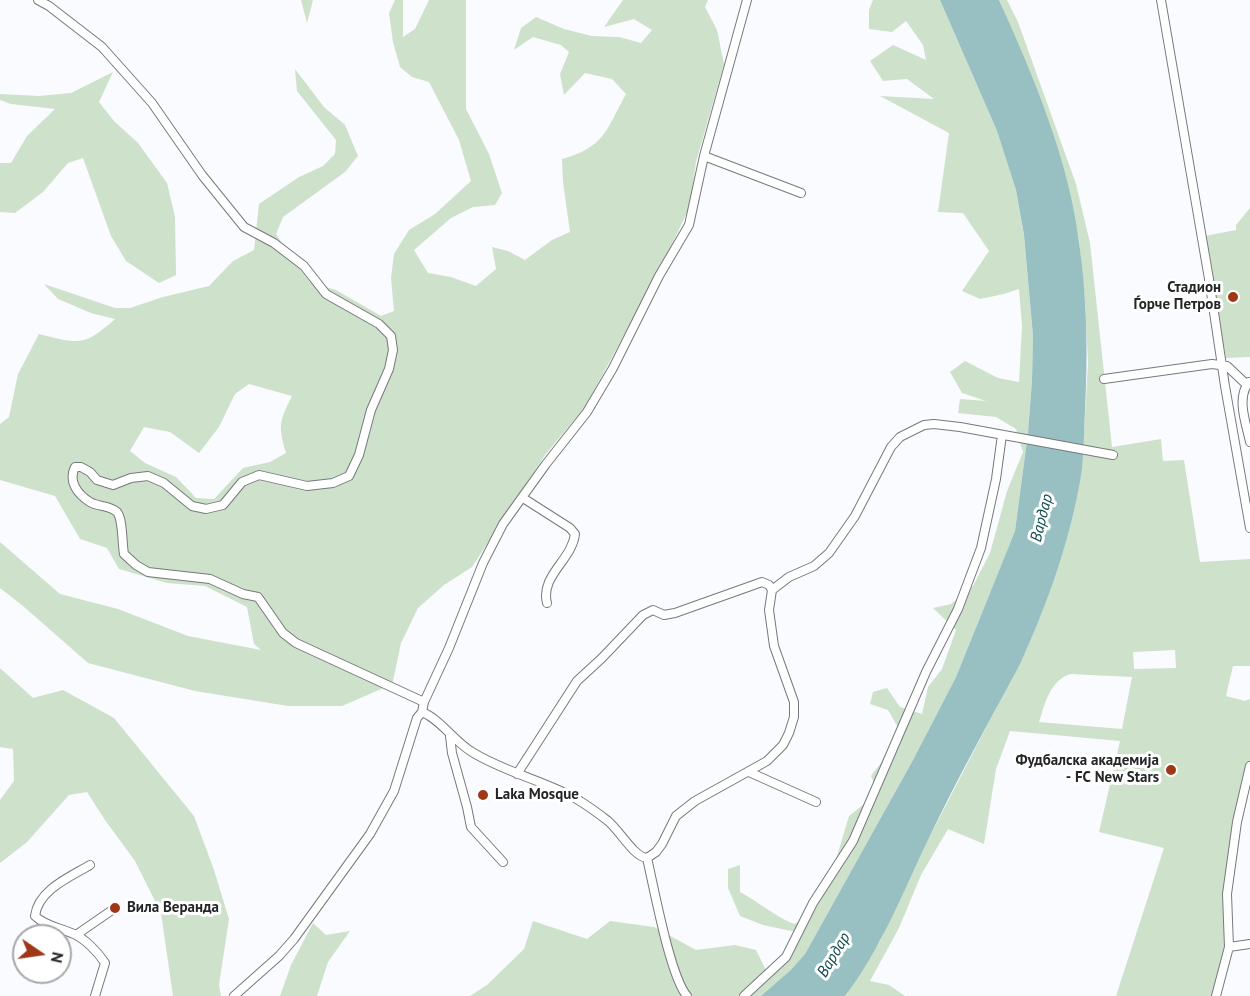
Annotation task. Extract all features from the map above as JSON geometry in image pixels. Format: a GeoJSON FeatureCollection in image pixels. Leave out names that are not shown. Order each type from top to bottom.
{"type":"FeatureCollection","features":[{"type":"Feature","properties":{"kind":"street"},"geometry":{"type":"LineString","coordinates":[[38,0],[102,47],[152,103],[201,175],[244,227],[274,243],[304,266],[326,294],[379,324],[391,336],[393,350],[389,369],[371,410],[359,455],[349,476],[333,483],[307,486],[259,475],[242,482],[223,505],[206,509],[192,506],[164,483],[148,476],[131,478],[113,485],[98,480],[81,467],[75,467],[71,478],[73,485],[91,503],[107,507],[118,513],[121,521],[124,554],[136,565],[148,572],[210,579],[243,594],[258,597],[283,633],[296,643],[424,702]]}},
{"type":"Feature","properties":{"kind":"street"},"geometry":{"type":"LineString","coordinates":[[234,996],[273,962],[294,939],[370,834],[394,790],[412,730],[422,712],[424,702],[449,648],[483,563],[503,524],[587,412],[613,368],[659,276],[689,225],[704,156],[747,0]]}},
{"type":"Feature","properties":{"kind":"street"},"geometry":{"type":"LineString","coordinates":[[1161,0],[1250,528]]}},
{"type":"Feature","properties":{"kind":"street"},"geometry":{"type":"LineString","coordinates":[[704,156],[801,193]]}},
{"type":"Feature","properties":{"kind":"street"},"geometry":{"type":"LineString","coordinates":[[1104,380],[1198,365],[1222,364],[1248,382],[1243,395],[1243,405],[1250,442]]}},
{"type":"Feature","properties":{"kind":"street"},"geometry":{"type":"LineString","coordinates":[[772,590],[789,577],[813,567],[829,553],[855,516],[891,447],[900,437],[924,425],[960,427],[1113,455]]}},
{"type":"Feature","properties":{"kind":"street"},"geometry":{"type":"LineString","coordinates":[[744,996],[786,957],[813,903],[853,841],[926,672],[958,609],[977,558],[1006,436]]}},
{"type":"Feature","properties":{"kind":"street"},"geometry":{"type":"LineString","coordinates":[[522,498],[570,528],[575,534],[571,546],[547,585],[545,595],[547,603]]}},
{"type":"Feature","properties":{"kind":"street"},"geometry":{"type":"LineString","coordinates":[[422,712],[429,715],[450,736],[471,752],[517,774],[564,792],[594,810],[620,833],[635,853],[647,858],[652,856],[662,844],[676,816],[695,801],[767,761],[783,745],[792,725],[794,702],[774,646],[769,610],[772,590],[769,585],[762,582],[675,613],[664,615],[653,610],[643,615],[577,681],[517,774]]}},
{"type":"Feature","properties":{"kind":"street"},"geometry":{"type":"LineString","coordinates":[[450,736],[452,753],[471,827],[502,862]]}},
{"type":"Feature","properties":{"kind":"street"},"geometry":{"type":"LineString","coordinates":[[1216,996],[1229,947],[1227,894],[1238,815],[1250,766]]}},
{"type":"Feature","properties":{"kind":"street"},"geometry":{"type":"LineString","coordinates":[[749,772],[816,801]]}},
{"type":"Feature","properties":{"kind":"street"},"geometry":{"type":"LineString","coordinates":[[647,858],[675,968],[682,990],[687,996]]}},
{"type":"Feature","properties":{"kind":"street"},"geometry":{"type":"LineString","coordinates":[[90,865],[52,887],[35,916],[40,921],[76,935],[100,955],[105,963],[95,996]]}},
{"type":"Feature","properties":{"kind":"street"},"geometry":{"type":"LineString","coordinates":[[76,935],[115,908]]}},
{"type":"Feature","properties":{"kind":"street"},"geometry":{"type":"LineString","coordinates":[[1229,947],[1250,944]]}},
{"type":"Feature","properties":{"kind":"green space"},"geometry":{"type":"Polygon","coordinates":[[[301,0],[313,0],[307,23],[301,0]]]}},
{"type":"Feature","properties":{"kind":"green space"},"geometry":{"type":"Polygon","coordinates":[[[395,0],[403,0],[403,37],[415,29],[429,0],[466,0],[466,109],[489,154],[502,193],[495,205],[473,207],[451,218],[414,250],[428,273],[451,277],[476,286],[496,269],[492,247],[508,251],[525,260],[552,240],[570,232],[562,159],[587,149],[603,136],[626,94],[612,79],[585,73],[564,95],[560,74],[569,52],[561,45],[533,37],[514,50],[521,28],[536,17],[564,29],[592,36],[619,37],[641,43],[652,30],[634,19],[604,27],[623,0],[708,0],[705,7],[717,30],[724,64],[696,162],[690,206],[665,259],[585,407],[545,455],[472,567],[444,585],[418,608],[401,643],[393,681],[388,686],[342,706],[288,706],[195,691],[88,663],[0,588],[0,542],[60,594],[118,609],[188,636],[261,650],[254,644],[247,607],[205,586],[167,583],[119,569],[107,548],[80,539],[55,496],[0,480],[0,424],[9,417],[18,374],[39,334],[63,340],[80,341],[96,335],[115,319],[91,313],[58,299],[44,284],[115,308],[130,308],[209,286],[233,261],[254,250],[259,204],[299,177],[323,166],[335,154],[336,140],[297,91],[295,69],[324,107],[345,125],[358,156],[345,172],[283,217],[276,234],[310,282],[336,290],[381,316],[394,311],[391,278],[394,254],[409,230],[435,214],[471,181],[459,140],[429,82],[412,77],[400,67],[393,42],[389,13],[395,0]],[[249,384],[235,394],[219,427],[199,453],[170,432],[144,427],[130,451],[145,463],[176,477],[196,498],[214,499],[243,468],[270,462],[286,453],[281,424],[292,396],[249,384]]]}},
{"type":"Feature","properties":{"kind":"green space"},"geometry":{"type":"Polygon","coordinates":[[[873,0],[940,0],[997,131],[1016,190],[1024,236],[1033,336],[1032,380],[1028,433],[1015,531],[956,677],[913,760],[805,954],[791,971],[761,996],[470,996],[487,985],[524,949],[533,921],[587,939],[610,921],[654,927],[696,950],[735,945],[756,950],[766,970],[789,948],[796,932],[763,925],[740,916],[728,888],[728,869],[740,865],[740,892],[787,921],[794,924],[814,912],[829,883],[849,816],[878,793],[871,776],[893,747],[900,731],[888,710],[870,704],[873,692],[887,688],[900,707],[922,714],[928,687],[942,669],[956,630],[933,608],[951,604],[973,586],[990,553],[1007,491],[1023,452],[1016,429],[996,417],[958,413],[960,399],[986,401],[962,393],[950,372],[965,361],[998,378],[1019,382],[1022,326],[1019,289],[980,299],[962,291],[989,251],[963,213],[938,212],[949,133],[880,96],[934,99],[907,79],[883,81],[870,61],[893,45],[926,60],[923,45],[906,21],[892,32],[869,29],[869,10],[873,0]]]}},
{"type":"Feature","properties":{"kind":"green space"},"geometry":{"type":"Polygon","coordinates":[[[999,0],[1007,0],[1018,22],[1076,184],[1090,243],[1112,447],[1161,439],[1163,461],[1184,460],[1200,562],[1250,559],[1250,666],[1233,666],[1226,696],[1245,701],[1250,699],[1250,766],[1227,894],[1229,947],[1216,996],[1116,996],[1164,848],[1099,832],[1120,741],[1010,731],[996,769],[984,844],[948,829],[921,875],[899,928],[870,981],[889,985],[905,996],[845,996],[880,941],[930,836],[1027,648],[1077,494],[1082,468],[1088,363],[1085,300],[1079,240],[1070,195],[1037,91],[999,0]],[[1175,650],[1133,652],[1134,669],[1176,668],[1175,650]],[[1070,674],[1063,677],[1053,687],[1039,722],[1122,729],[1132,677],[1070,674]]]}},
{"type":"Feature","properties":{"kind":"green space"},"geometry":{"type":"Polygon","coordinates":[[[113,72],[99,102],[114,121],[138,143],[167,183],[175,217],[176,275],[159,283],[126,261],[111,236],[83,158],[68,163],[43,192],[15,213],[0,212],[0,163],[11,163],[27,136],[55,109],[11,104],[0,100],[0,94],[39,96],[71,93],[113,72]]]}},
{"type":"Feature","properties":{"kind":"green space","name":"Стадион Ѓорче Петров"},"geometry":{"type":"Polygon","coordinates":[[[1250,208],[1250,357],[1226,358],[1205,236],[1236,230],[1236,225],[1250,208]]]}},
{"type":"Feature","properties":{"kind":"green space"},"geometry":{"type":"Polygon","coordinates":[[[0,668],[33,698],[63,690],[114,718],[194,816],[229,919],[219,985],[221,996],[173,996],[161,913],[135,861],[87,792],[69,795],[27,842],[0,863],[0,800],[14,781],[13,749],[0,747],[0,668]]]}},
{"type":"Feature","properties":{"kind":"green space"},"geometry":{"type":"Polygon","coordinates":[[[313,923],[326,935],[350,931],[328,962],[317,996],[280,996],[291,965],[313,923]]]}},
{"type":"Feature","properties":{"kind":"water","name":"Вардар"},"geometry":{"type":"Polygon","coordinates":[[[940,0],[999,0],[1040,96],[1065,172],[1080,250],[1086,329],[1083,454],[1078,494],[1058,568],[1020,664],[951,794],[870,959],[845,996],[761,996],[791,970],[805,954],[913,760],[956,677],[1015,531],[1028,433],[1032,380],[1033,336],[1024,235],[1016,190],[997,131],[940,0]]]}},
{"type":"Feature","properties":{"kind":"place","name":"Стадион Ѓорче Петров"},"geometry":{"type":"Point","coordinates":[1233,297]}},
{"type":"Feature","properties":{"kind":"place","name":"Фудбалска академија - FC New Stars"},"geometry":{"type":"Point","coordinates":[1171,770]}},
{"type":"Feature","properties":{"kind":"place","name":"Laka Mosque"},"geometry":{"type":"Point","coordinates":[483,795]}},
{"type":"Feature","properties":{"kind":"place","name":"Вила Веранда"},"geometry":{"type":"Point","coordinates":[115,908]}}]}
